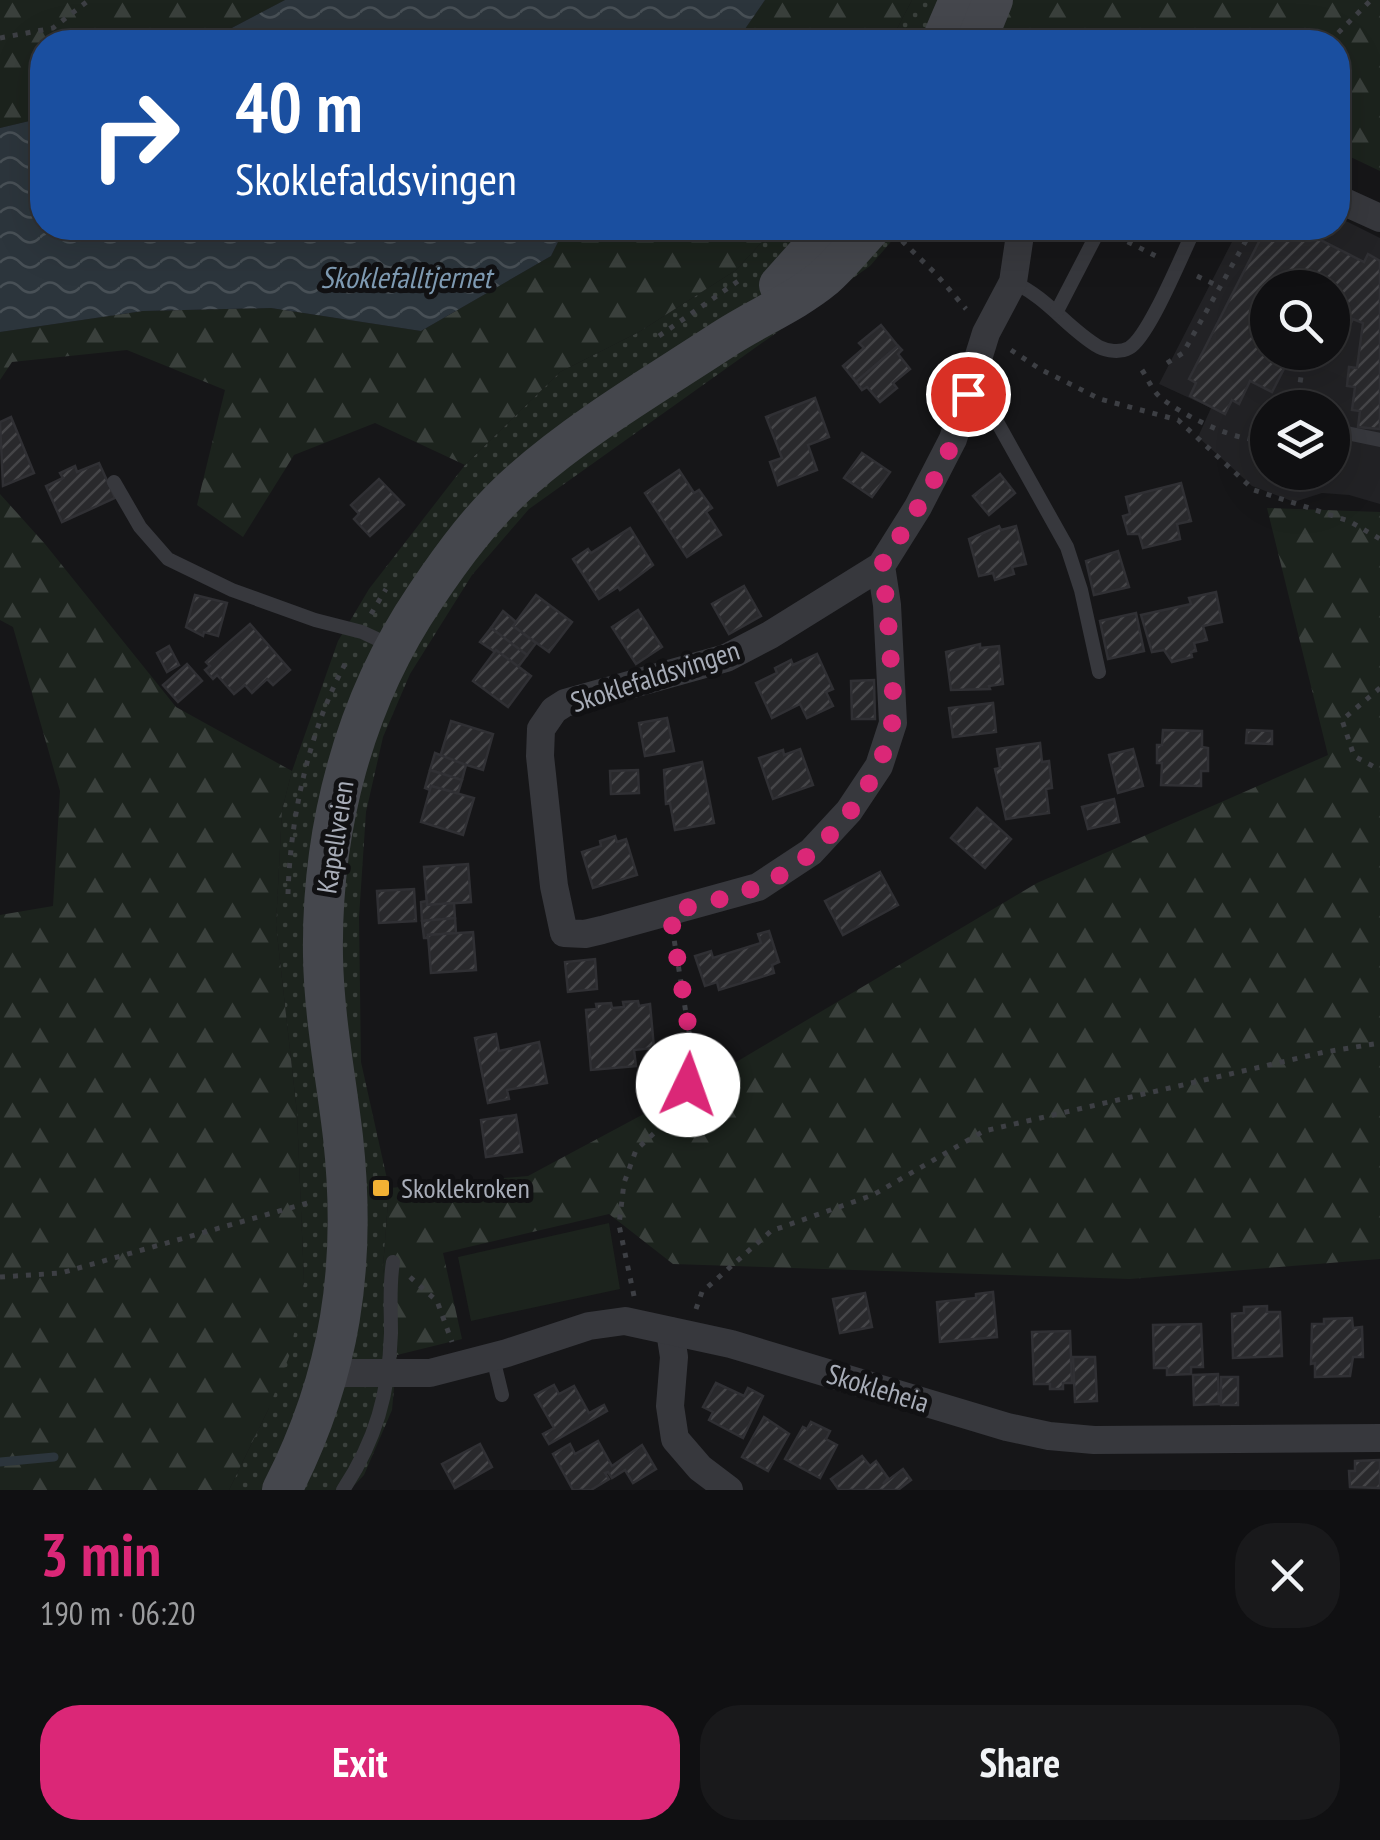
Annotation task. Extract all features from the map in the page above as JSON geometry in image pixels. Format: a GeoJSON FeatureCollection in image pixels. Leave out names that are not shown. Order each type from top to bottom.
{"type":"FeatureCollection","features":[{"type":"Feature","properties":{"kind":"main road"},"geometry":{"type":"LineString","coordinates":[[945,30],[959,0]]}},
{"type":"Feature","properties":{"kind":"main road"},"geometry":{"type":"LineString","coordinates":[[981,30],[993,0]]}},
{"type":"Feature","properties":{"kind":"main road","name":"Kapellveien"},"geometry":{"type":"LineString","coordinates":[[731,334],[820,240]]}},
{"type":"Feature","properties":{"kind":"main road","name":"Kapellveien"},"geometry":{"type":"LineString","coordinates":[[282,1490],[330,1373],[343,1315],[348,1228],[343,1138],[330,1040],[323,909],[329,850],[348,762],[370,700],[395,647],[456,554],[486,515],[522,479],[608,415],[824,278],[868,240]]}},
{"type":"Feature","properties":{"kind":"street"},"geometry":{"type":"LineString","coordinates":[[1350,204],[1380,218]]}},
{"type":"Feature","properties":{"kind":"street","name":"Skoklefaldsvingen"},"geometry":{"type":"LineString","coordinates":[[881,566],[894,708],[886,751],[870,782],[826,838],[758,887],[584,934],[564,933],[554,886],[539,740],[547,718],[578,698],[726,658],[881,566],[929,488],[953,439],[986,333],[1013,282],[1020,240]]}},
{"type":"Feature","properties":{"kind":"street","name":"Skokleheia"},"geometry":{"type":"LineString","coordinates":[[330,1373],[430,1373],[493,1358],[608,1321],[731,1344],[1049,1436],[1094,1440],[1380,1438]]}},
{"type":"Feature","properties":{"kind":"street"},"geometry":{"type":"LineString","coordinates":[[679,1332],[670,1406],[675,1439],[700,1468],[729,1490]]}},
{"type":"Feature","properties":{"kind":"lane"},"geometry":{"type":"LineString","coordinates":[[1057,310],[1094,240]]}},
{"type":"Feature","properties":{"kind":"lane"},"geometry":{"type":"LineString","coordinates":[[1013,282],[1057,310],[1098,346],[1118,351],[1132,347],[1153,316],[1189,240]]}},
{"type":"Feature","properties":{"kind":"lane"},"geometry":{"type":"LineString","coordinates":[[968,394],[991,411],[1068,548],[1098,672]]}},
{"type":"Feature","properties":{"kind":"lane"},"geometry":{"type":"LineString","coordinates":[[1350,434],[1380,440]]}},
{"type":"Feature","properties":{"kind":"lane"},"geometry":{"type":"LineString","coordinates":[[114,482],[140,527],[168,559],[232,590],[315,620],[362,632],[395,647]]}},
{"type":"Feature","properties":{"kind":"lane"},"geometry":{"type":"LineString","coordinates":[[343,1490],[380,1420],[393,1262]]}},
{"type":"Feature","properties":{"kind":"lane"},"geometry":{"type":"LineString","coordinates":[[493,1358],[502,1395]]}},
{"type":"Feature","properties":{"kind":"path"},"geometry":{"type":"LineString","coordinates":[[42,30],[53,28],[89,0]]}},
{"type":"Feature","properties":{"kind":"path"},"geometry":{"type":"LineString","coordinates":[[1342,30],[1371,0]]}},
{"type":"Feature","properties":{"kind":"path"},"geometry":{"type":"LineString","coordinates":[[0,38],[30,32]]}},
{"type":"Feature","properties":{"kind":"path"},"geometry":{"type":"LineString","coordinates":[[894,240],[936,274],[986,333],[1040,369],[1100,399],[1178,420],[1254,490],[1349,521],[1380,540]]}},
{"type":"Feature","properties":{"kind":"path"},"geometry":{"type":"LineString","coordinates":[[1166,363],[1183,353],[1246,240]]}},
{"type":"Feature","properties":{"kind":"path"},"geometry":{"type":"LineString","coordinates":[[1142,370],[1156,394],[1178,409],[1250,441]]}},
{"type":"Feature","properties":{"kind":"path"},"geometry":{"type":"LineString","coordinates":[[1380,688],[1342,720],[1354,756],[1380,770]]}},
{"type":"Feature","properties":{"kind":"path"},"geometry":{"type":"LineString","coordinates":[[640,1324],[618,1225],[624,1183],[636,1150],[681,1108],[694,1062],[670,912]]}},
{"type":"Feature","properties":{"kind":"path"},"geometry":{"type":"LineString","coordinates":[[679,1332],[702,1292],[770,1231],[873,1195],[984,1131],[1325,1052],[1380,1043]]}},
{"type":"Feature","properties":{"kind":"path"},"geometry":{"type":"LineString","coordinates":[[310,1189],[311,1216]]}},
{"type":"Feature","properties":{"kind":"path"},"geometry":{"type":"LineString","coordinates":[[0,1278],[61,1273],[311,1202]]}},
{"type":"Feature","properties":{"kind":"path"},"geometry":{"type":"LineString","coordinates":[[393,1262],[437,1300],[460,1367]]}},
{"type":"Feature","properties":{"kind":"shaded area"},"geometry":{"type":"Polygon","coordinates":[[[1350,223],[1380,238],[1380,504],[1349,495],[1322,493],[1294,502],[1262,490],[1350,490],[1350,390],[1250,390],[1250,484],[1198,437],[1211,408],[1159,384],[1233,240],[1350,240],[1350,223]]]}},
{"type":"Feature","properties":{"kind":"green space"},"geometry":{"type":"Polygon","coordinates":[[[0,0],[285,0],[228,30],[30,30],[30,121],[0,128],[0,0]]]}},
{"type":"Feature","properties":{"kind":"green space"},"geometry":{"type":"Polygon","coordinates":[[[765,0],[912,0],[896,30],[744,30],[765,0]]]}},
{"type":"Feature","properties":{"kind":"green space"},"geometry":{"type":"Polygon","coordinates":[[[912,0],[1013,0],[999,30],[896,30],[912,0]]]}},
{"type":"Feature","properties":{"kind":"green space"},"geometry":{"type":"Polygon","coordinates":[[[1013,0],[1380,0],[1380,171],[1350,157],[1350,30],[999,30],[1013,0]]]}},
{"type":"Feature","properties":{"kind":"green space"},"geometry":{"type":"Polygon","coordinates":[[[559,240],[764,240],[736,270],[639,332],[560,372],[465,465],[375,423],[294,455],[243,537],[197,505],[225,390],[127,350],[12,362],[0,380],[0,332],[143,311],[271,308],[421,331],[551,256],[559,240]]]}},
{"type":"Feature","properties":{"kind":"green space"},"geometry":{"type":"Polygon","coordinates":[[[764,240],[893,240],[870,266],[529,509],[472,575],[410,674],[383,737],[366,812],[359,917],[361,1062],[389,1188],[383,1268],[397,1355],[392,1410],[364,1475],[350,1490],[229,1490],[268,1410],[304,1282],[297,1113],[276,925],[282,810],[338,641],[369,589],[465,465],[560,372],[639,332],[736,270],[764,240]]]}},
{"type":"Feature","properties":{"kind":"green space"},"geometry":{"type":"Polygon","coordinates":[[[0,494],[176,707],[292,771],[282,810],[276,925],[297,1113],[304,1282],[290,1354],[229,1490],[0,1490],[0,915],[53,906],[60,791],[13,627],[0,620],[0,494]]]}},
{"type":"Feature","properties":{"kind":"green space"},"geometry":{"type":"Polygon","coordinates":[[[1267,508],[1380,512],[1380,1259],[1130,1279],[673,1264],[609,1214],[443,1253],[462,1339],[397,1355],[383,1268],[389,1188],[528,1176],[696,1086],[1037,883],[1328,755],[1267,508]]]}},
{"type":"Feature","properties":{"kind":"green space"},"geometry":{"type":"Polygon","coordinates":[[[609,1223],[620,1289],[471,1321],[458,1257],[609,1223]]]}},
{"type":"Feature","properties":{"kind":"water"},"geometry":{"type":"Polygon","coordinates":[[[285,0],[765,0],[744,30],[228,30],[285,0]]]}},
{"type":"Feature","properties":{"kind":"water","name":"Skoklefalltjernet"},"geometry":{"type":"Polygon","coordinates":[[[30,121],[30,240],[559,240],[551,256],[421,331],[271,308],[143,311],[0,332],[0,128],[30,121]]]}},
{"type":"Feature","properties":{"kind":"building"},"geometry":{"type":"Polygon","coordinates":[[[1260,240],[1321,240],[1364,262],[1368,254],[1380,261],[1380,429],[1358,427],[1360,411],[1352,410],[1355,387],[1347,386],[1350,367],[1357,368],[1363,323],[1353,319],[1350,325],[1350,270],[1250,270],[1250,370],[1283,370],[1273,390],[1250,381],[1239,404],[1232,400],[1225,414],[1190,396],[1196,383],[1189,379],[1260,240]]]}},
{"type":"Feature","properties":{"kind":"building"},"geometry":{"type":"Polygon","coordinates":[[[881,325],[898,346],[856,382],[843,366],[864,348],[859,343],[881,325]]]}},
{"type":"Feature","properties":{"kind":"building"},"geometry":{"type":"Polygon","coordinates":[[[898,346],[902,350],[898,354],[910,369],[893,383],[897,388],[880,402],[867,387],[862,390],[856,382],[898,346]]]}},
{"type":"Feature","properties":{"kind":"building"},"geometry":{"type":"Polygon","coordinates":[[[815,398],[829,437],[808,445],[817,470],[778,485],[770,462],[782,458],[766,417],[815,398]]]}},
{"type":"Feature","properties":{"kind":"building"},"geometry":{"type":"Polygon","coordinates":[[[11,417],[34,473],[3,486],[0,422],[11,417]]]}},
{"type":"Feature","properties":{"kind":"building"},"geometry":{"type":"Polygon","coordinates":[[[862,453],[890,472],[872,497],[844,478],[862,453]]]}},
{"type":"Feature","properties":{"kind":"building"},"geometry":{"type":"Polygon","coordinates":[[[99,463],[115,498],[62,522],[46,486],[63,478],[60,473],[75,466],[77,472],[99,463]]]}},
{"type":"Feature","properties":{"kind":"building"},"geometry":{"type":"Polygon","coordinates":[[[679,470],[694,493],[699,490],[712,508],[706,512],[721,535],[687,557],[645,493],[679,470]]]}},
{"type":"Feature","properties":{"kind":"building"},"geometry":{"type":"Polygon","coordinates":[[[1000,474],[1015,493],[989,515],[973,496],[1000,474]]]}},
{"type":"Feature","properties":{"kind":"building"},"geometry":{"type":"Polygon","coordinates":[[[379,479],[404,505],[370,536],[354,519],[359,514],[351,505],[379,479]]]}},
{"type":"Feature","properties":{"kind":"building"},"geometry":{"type":"Polygon","coordinates":[[[1181,483],[1191,521],[1177,524],[1180,539],[1143,548],[1139,534],[1128,534],[1123,516],[1130,514],[1126,497],[1181,483]]]}},
{"type":"Feature","properties":{"kind":"building"},"geometry":{"type":"Polygon","coordinates":[[[999,526],[1001,530],[1016,526],[1026,564],[1012,567],[1014,574],[995,580],[993,573],[979,576],[969,539],[999,526]]]}},
{"type":"Feature","properties":{"kind":"building"},"geometry":{"type":"Polygon","coordinates":[[[630,528],[653,565],[620,590],[618,587],[599,599],[573,559],[588,549],[591,553],[630,528]]]}},
{"type":"Feature","properties":{"kind":"building"},"geometry":{"type":"Polygon","coordinates":[[[1118,551],[1129,587],[1094,595],[1086,561],[1118,551]]]}},
{"type":"Feature","properties":{"kind":"building"},"geometry":{"type":"Polygon","coordinates":[[[744,586],[761,616],[729,634],[712,604],[744,586]]]}},
{"type":"Feature","properties":{"kind":"building"},"geometry":{"type":"Polygon","coordinates":[[[1216,592],[1222,622],[1203,626],[1207,640],[1194,643],[1196,651],[1191,652],[1192,657],[1172,662],[1164,650],[1152,652],[1141,615],[1191,604],[1189,598],[1216,592]]]}},
{"type":"Feature","properties":{"kind":"building"},"geometry":{"type":"Polygon","coordinates":[[[195,595],[227,603],[218,636],[204,632],[203,636],[186,627],[195,595]]]}},
{"type":"Feature","properties":{"kind":"building"},"geometry":{"type":"Polygon","coordinates":[[[536,595],[572,622],[549,652],[513,626],[536,595]]]}},
{"type":"Feature","properties":{"kind":"building"},"geometry":{"type":"Polygon","coordinates":[[[638,610],[662,647],[636,664],[612,627],[638,610]]]}},
{"type":"Feature","properties":{"kind":"building"},"geometry":{"type":"Polygon","coordinates":[[[503,611],[516,622],[513,626],[536,643],[527,655],[491,628],[503,611]]]}},
{"type":"Feature","properties":{"kind":"building"},"geometry":{"type":"Polygon","coordinates":[[[1136,613],[1144,651],[1108,659],[1100,621],[1136,613]]]}},
{"type":"Feature","properties":{"kind":"building"},"geometry":{"type":"Polygon","coordinates":[[[250,624],[290,670],[273,685],[267,679],[252,693],[245,685],[234,694],[217,675],[213,679],[205,670],[210,666],[206,662],[250,624]]]}},
{"type":"Feature","properties":{"kind":"building"},"geometry":{"type":"Polygon","coordinates":[[[491,628],[527,655],[518,667],[480,642],[491,628]]]}},
{"type":"Feature","properties":{"kind":"building"},"geometry":{"type":"Polygon","coordinates":[[[980,644],[980,648],[999,646],[1003,684],[989,686],[990,689],[951,690],[946,652],[980,644]]]}},
{"type":"Feature","properties":{"kind":"building"},"geometry":{"type":"Polygon","coordinates":[[[169,646],[179,665],[167,672],[157,653],[169,646]]]}},
{"type":"Feature","properties":{"kind":"building"},"geometry":{"type":"Polygon","coordinates":[[[496,650],[531,676],[508,707],[473,681],[496,650]]]}},
{"type":"Feature","properties":{"kind":"building"},"geometry":{"type":"Polygon","coordinates":[[[817,654],[833,689],[826,692],[833,706],[807,718],[800,704],[772,718],[756,683],[777,673],[775,668],[791,660],[793,665],[817,654]]]}},
{"type":"Feature","properties":{"kind":"building"},"geometry":{"type":"Polygon","coordinates":[[[187,664],[202,681],[178,702],[163,685],[187,664]]]}},
{"type":"Feature","properties":{"kind":"building"},"geometry":{"type":"Polygon","coordinates":[[[874,680],[875,719],[852,719],[851,681],[874,680]]]}},
{"type":"Feature","properties":{"kind":"building"},"geometry":{"type":"Polygon","coordinates":[[[993,703],[996,732],[953,737],[949,708],[993,703]]]}},
{"type":"Feature","properties":{"kind":"building"},"geometry":{"type":"Polygon","coordinates":[[[667,718],[674,751],[645,756],[639,723],[667,718]]]}},
{"type":"Feature","properties":{"kind":"building"},"geometry":{"type":"Polygon","coordinates":[[[451,721],[493,734],[483,770],[440,757],[451,721]]]}},
{"type":"Feature","properties":{"kind":"building"},"geometry":{"type":"Polygon","coordinates":[[[1163,730],[1202,731],[1202,747],[1208,748],[1208,771],[1201,771],[1201,786],[1161,785],[1162,763],[1157,763],[1157,745],[1162,745],[1163,730]]]}},
{"type":"Feature","properties":{"kind":"building"},"geometry":{"type":"Polygon","coordinates":[[[1247,730],[1272,731],[1272,744],[1246,743],[1247,730]]]}},
{"type":"Feature","properties":{"kind":"building"},"geometry":{"type":"Polygon","coordinates":[[[1040,743],[1042,762],[1049,761],[1049,813],[1006,819],[995,769],[1000,768],[997,749],[1040,743]]]}},
{"type":"Feature","properties":{"kind":"building"},"geometry":{"type":"Polygon","coordinates":[[[800,749],[813,785],[773,799],[759,758],[800,749]]]}},
{"type":"Feature","properties":{"kind":"building"},"geometry":{"type":"Polygon","coordinates":[[[1133,749],[1143,786],[1118,793],[1109,755],[1133,749]]]}},
{"type":"Feature","properties":{"kind":"building"},"geometry":{"type":"Polygon","coordinates":[[[435,753],[466,765],[462,780],[430,770],[435,753]]]}},
{"type":"Feature","properties":{"kind":"building"},"geometry":{"type":"Polygon","coordinates":[[[702,762],[714,823],[675,830],[670,803],[666,804],[664,770],[702,762]]]}},
{"type":"Feature","properties":{"kind":"building"},"geometry":{"type":"Polygon","coordinates":[[[430,770],[462,780],[458,793],[425,788],[430,770]]]}},
{"type":"Feature","properties":{"kind":"building"},"geometry":{"type":"Polygon","coordinates":[[[638,770],[639,793],[611,794],[610,771],[638,770]]]}},
{"type":"Feature","properties":{"kind":"building"},"geometry":{"type":"Polygon","coordinates":[[[431,786],[474,798],[463,835],[421,822],[431,786]]]}},
{"type":"Feature","properties":{"kind":"building"},"geometry":{"type":"Polygon","coordinates":[[[1114,799],[1119,822],[1088,829],[1082,807],[1114,799]]]}},
{"type":"Feature","properties":{"kind":"building"},"geometry":{"type":"Polygon","coordinates":[[[977,808],[1011,839],[985,868],[951,838],[977,808]]]}},
{"type":"Feature","properties":{"kind":"building"},"geometry":{"type":"Polygon","coordinates":[[[615,836],[617,842],[626,839],[637,875],[593,888],[582,852],[615,836]]]}},
{"type":"Feature","properties":{"kind":"building"},"geometry":{"type":"Polygon","coordinates":[[[468,864],[471,902],[427,905],[424,867],[468,864]]]}},
{"type":"Feature","properties":{"kind":"building"},"geometry":{"type":"Polygon","coordinates":[[[880,872],[898,905],[843,935],[825,901],[880,872]]]}},
{"type":"Feature","properties":{"kind":"building"},"geometry":{"type":"Polygon","coordinates":[[[414,889],[416,921],[379,923],[377,891],[414,889]]]}},
{"type":"Feature","properties":{"kind":"building"},"geometry":{"type":"Polygon","coordinates":[[[427,901],[427,905],[454,903],[455,918],[422,921],[421,902],[427,901]]]}},
{"type":"Feature","properties":{"kind":"building"},"geometry":{"type":"Polygon","coordinates":[[[455,918],[456,933],[424,938],[422,921],[455,918]]]}},
{"type":"Feature","properties":{"kind":"building"},"geometry":{"type":"Polygon","coordinates":[[[769,931],[779,962],[772,965],[774,973],[719,990],[717,982],[705,986],[695,956],[711,951],[713,958],[761,943],[758,934],[769,931]]]}},
{"type":"Feature","properties":{"kind":"building"},"geometry":{"type":"Polygon","coordinates":[[[473,932],[476,970],[431,973],[428,935],[473,932]]]}},
{"type":"Feature","properties":{"kind":"building"},"geometry":{"type":"Polygon","coordinates":[[[595,959],[597,989],[568,992],[565,962],[595,959]]]}},
{"type":"Feature","properties":{"kind":"building"},"geometry":{"type":"Polygon","coordinates":[[[638,1001],[639,1006],[650,1004],[654,1048],[634,1050],[636,1066],[591,1070],[586,1010],[597,1009],[596,1004],[611,1003],[612,1008],[638,1001]]]}},
{"type":"Feature","properties":{"kind":"building"},"geometry":{"type":"Polygon","coordinates":[[[496,1034],[499,1051],[539,1042],[547,1083],[507,1090],[509,1099],[488,1103],[475,1038],[496,1034]]]}},
{"type":"Feature","properties":{"kind":"building"},"geometry":{"type":"Polygon","coordinates":[[[516,1115],[522,1152],[486,1157],[481,1120],[516,1115]]]}},
{"type":"Feature","properties":{"kind":"building"},"geometry":{"type":"Polygon","coordinates":[[[993,1292],[997,1337],[940,1342],[937,1302],[993,1292]]]}},
{"type":"Feature","properties":{"kind":"building"},"geometry":{"type":"Polygon","coordinates":[[[865,1293],[872,1327],[840,1333],[833,1299],[865,1293]]]}},
{"type":"Feature","properties":{"kind":"building"},"geometry":{"type":"Polygon","coordinates":[[[1267,1306],[1267,1312],[1280,1312],[1282,1356],[1233,1358],[1232,1314],[1244,1313],[1244,1307],[1267,1306]]]}},
{"type":"Feature","properties":{"kind":"building"},"geometry":{"type":"Polygon","coordinates":[[[1352,1318],[1353,1328],[1362,1327],[1363,1357],[1353,1357],[1350,1376],[1315,1377],[1315,1363],[1311,1364],[1312,1324],[1324,1324],[1324,1319],[1352,1318]]]}},
{"type":"Feature","properties":{"kind":"building"},"geometry":{"type":"Polygon","coordinates":[[[1201,1324],[1203,1367],[1191,1367],[1191,1374],[1167,1375],[1167,1368],[1154,1368],[1153,1325],[1201,1324]]]}},
{"type":"Feature","properties":{"kind":"building"},"geometry":{"type":"Polygon","coordinates":[[[1070,1331],[1072,1383],[1063,1383],[1063,1389],[1034,1384],[1032,1332],[1070,1331]]]}},
{"type":"Feature","properties":{"kind":"building"},"geometry":{"type":"Polygon","coordinates":[[[1073,1357],[1095,1357],[1097,1401],[1075,1402],[1073,1357]]]}},
{"type":"Feature","properties":{"kind":"building"},"geometry":{"type":"Polygon","coordinates":[[[1218,1374],[1219,1404],[1194,1405],[1193,1375],[1218,1374]]]}},
{"type":"Feature","properties":{"kind":"building"},"geometry":{"type":"Polygon","coordinates":[[[1221,1377],[1238,1377],[1238,1405],[1221,1405],[1221,1377]]]}},
{"type":"Feature","properties":{"kind":"building"},"geometry":{"type":"Polygon","coordinates":[[[716,1383],[744,1396],[748,1388],[763,1396],[743,1438],[709,1420],[713,1412],[703,1407],[716,1383]]]}},
{"type":"Feature","properties":{"kind":"building"},"geometry":{"type":"Polygon","coordinates":[[[554,1385],[559,1394],[574,1386],[589,1413],[604,1405],[607,1411],[549,1444],[543,1434],[554,1428],[535,1395],[554,1385]]]}},
{"type":"Feature","properties":{"kind":"building"},"geometry":{"type":"Polygon","coordinates":[[[764,1417],[789,1434],[768,1471],[742,1457],[764,1417]]]}},
{"type":"Feature","properties":{"kind":"building"},"geometry":{"type":"Polygon","coordinates":[[[811,1422],[830,1431],[826,1439],[837,1445],[820,1478],[785,1459],[803,1427],[807,1429],[811,1422]]]}},
{"type":"Feature","properties":{"kind":"building"},"geometry":{"type":"Polygon","coordinates":[[[598,1441],[612,1466],[642,1445],[656,1469],[633,1483],[625,1470],[612,1478],[608,1472],[605,1473],[609,1479],[591,1490],[573,1490],[553,1454],[570,1444],[575,1454],[598,1441]]]}},
{"type":"Feature","properties":{"kind":"building"},"geometry":{"type":"Polygon","coordinates":[[[480,1444],[492,1467],[455,1488],[442,1464],[480,1444]]]}},
{"type":"Feature","properties":{"kind":"building"},"geometry":{"type":"Polygon","coordinates":[[[862,1456],[870,1466],[876,1461],[888,1478],[883,1484],[903,1469],[911,1480],[898,1490],[839,1490],[831,1479],[862,1456]]]}},
{"type":"Feature","properties":{"kind":"building"},"geometry":{"type":"Polygon","coordinates":[[[1380,1460],[1380,1488],[1350,1487],[1349,1471],[1355,1471],[1355,1461],[1380,1460]]]}},
{"type":"Feature","properties":{"kind":"waterway"},"geometry":{"type":"LineString","coordinates":[[0,1462],[54,1457]]}},
{"type":"Feature","properties":{"kind":"place","name":"Skoklekroken"},"geometry":{"type":"Point","coordinates":[381,1188]}},
{"type":"Feature","properties":{"kind":"route"},"geometry":{"type":"LineString","coordinates":[[688,1085],[694,1062],[670,912],[758,887],[775,878],[826,838],[880,766],[894,708],[881,566],[929,488],[953,439],[968,394]]}}]}
